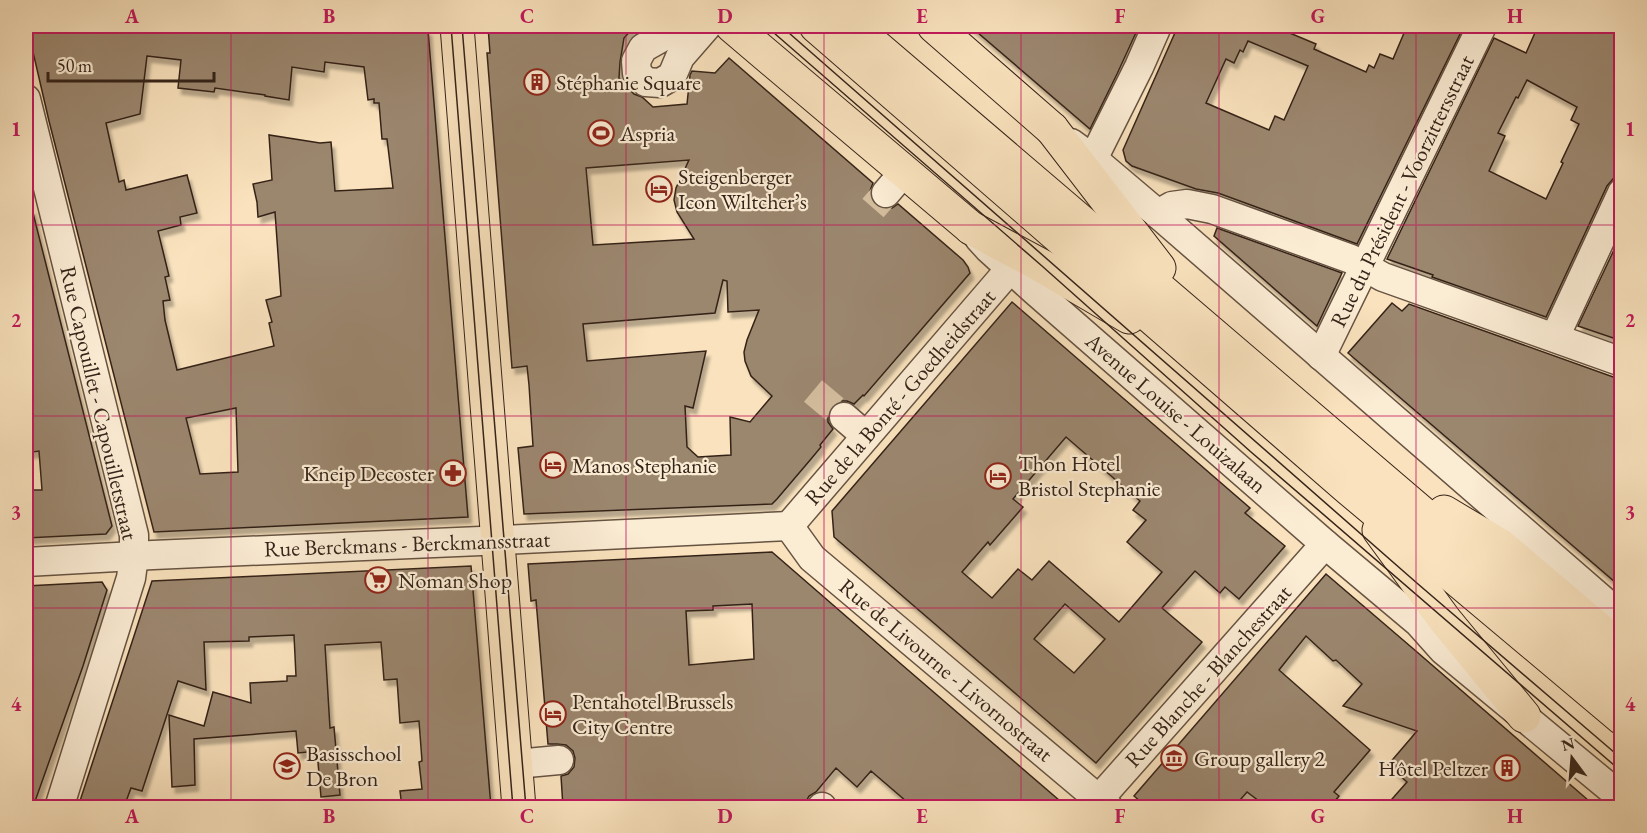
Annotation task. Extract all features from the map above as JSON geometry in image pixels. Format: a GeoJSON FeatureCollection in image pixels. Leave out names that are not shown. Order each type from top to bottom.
{"type":"FeatureCollection","features":[{"type":"Feature","properties":{"kind":"main road"},"geometry":{"type":"LineString","coordinates":[[457,26],[519,807]]}},
{"type":"Feature","properties":{"kind":"main road","name":"Avenue Louise - Louizalaan"},"geometry":{"type":"LineString","coordinates":[[732,26],[895,183],[971,228]]}},
{"type":"Feature","properties":{"kind":"main road"},"geometry":{"type":"LineString","coordinates":[[816,26],[1203,344],[1358,477],[1622,718]]}},
{"type":"Feature","properties":{"kind":"main road"},"geometry":{"type":"LineString","coordinates":[[852,26],[1203,344]]}},
{"type":"Feature","properties":{"kind":"main road"},"geometry":{"type":"LineString","coordinates":[[934,26],[1052,129],[1152,261],[1189,299],[1203,344]]}},
{"type":"Feature","properties":{"kind":"main road"},"geometry":{"type":"LineString","coordinates":[[971,228],[1042,266],[1203,344]]}},
{"type":"Feature","properties":{"kind":"main road"},"geometry":{"type":"LineString","coordinates":[[1358,477],[1516,542],[1559,579],[1622,649]]}},
{"type":"Feature","properties":{"kind":"main road"},"geometry":{"type":"LineString","coordinates":[[1358,477],[1622,684]]}},
{"type":"Feature","properties":{"kind":"main road"},"geometry":{"type":"LineString","coordinates":[[1358,477],[1445,620],[1524,716]]}},
{"type":"Feature","properties":{"kind":"street"},"geometry":{"type":"LineString","coordinates":[[671,26],[659,39],[643,48],[636,61],[638,73],[646,82],[660,83],[672,76],[680,57],[707,26]]}},
{"type":"Feature","properties":{"kind":"street"},"geometry":{"type":"LineString","coordinates":[[1093,159],[1139,68],[1157,26]]}},
{"type":"Feature","properties":{"kind":"street","name":"Rue du Président - Voorzittersstraat"},"geometry":{"type":"LineString","coordinates":[[1321,356],[1482,26]]}},
{"type":"Feature","properties":{"kind":"street","name":"Rue Capouillet - Capouilletstraat"},"geometry":{"type":"LineString","coordinates":[[26,99],[134,535],[131,578],[59,807]]}},
{"type":"Feature","properties":{"kind":"street"},"geometry":{"type":"LineString","coordinates":[[1052,129],[1093,159],[1321,356],[1516,542]]}},
{"type":"Feature","properties":{"kind":"street"},"geometry":{"type":"LineString","coordinates":[[1554,337],[1622,193]]}},
{"type":"Feature","properties":{"kind":"street"},"geometry":{"type":"LineString","coordinates":[[1158,214],[1172,206],[1187,204],[1212,209],[1351,258],[1383,277],[1622,362]]}},
{"type":"Feature","properties":{"kind":"street","name":"Avenue Louise - Louizalaan"},"geometry":{"type":"LineString","coordinates":[[971,228],[988,249],[1010,269],[1325,544],[1418,622],[1443,650],[1622,798]]}},
{"type":"Feature","properties":{"kind":"street","name":"Rue de la Bonté - Goedheidstraat"},"geometry":{"type":"LineString","coordinates":[[789,526],[1010,269]]}},
{"type":"Feature","properties":{"kind":"street"},"geometry":{"type":"LineString","coordinates":[[844,417],[866,436]]}},
{"type":"Feature","properties":{"kind":"street","name":"Rue Berckmans - Berckmansstraat"},"geometry":{"type":"LineString","coordinates":[[26,562],[789,526]]}},
{"type":"Feature","properties":{"kind":"street","name":"Rue de Livourne - Livornostraat"},"geometry":{"type":"LineString","coordinates":[[789,526],[812,558],[890,638],[1100,804]]}},
{"type":"Feature","properties":{"kind":"street","name":"Rue Blanche - Blanchestraat"},"geometry":{"type":"LineString","coordinates":[[1100,804],[1325,544]]}},
{"type":"Feature","properties":{"kind":"street"},"geometry":{"type":"LineString","coordinates":[[1559,579],[1622,617]]}},
{"type":"Feature","properties":{"kind":"street"},"geometry":{"type":"LineString","coordinates":[[516,764],[559,760]]}},
{"type":"Feature","properties":{"kind":"building"},"geometry":{"type":"Polygon","coordinates":[[[27,26],[390,26],[428,30],[468,517],[154,532],[27,26]],[[147,56],[140,114],[106,123],[119,182],[124,180],[126,190],[187,175],[197,213],[180,217],[181,225],[158,231],[169,276],[165,277],[170,300],[163,301],[165,320],[177,370],[274,346],[269,323],[272,322],[266,300],[281,296],[275,212],[258,217],[253,184],[272,180],[269,135],[320,143],[331,142],[335,191],[393,188],[387,139],[382,139],[379,103],[374,103],[374,99],[368,100],[364,67],[325,62],[324,72],[292,67],[289,100],[215,88],[214,92],[178,88],[181,60],[147,56]],[[236,408],[186,418],[200,474],[238,472],[236,408]]]}},
{"type":"Feature","properties":{"kind":"building"},"geometry":{"type":"Polygon","coordinates":[[[488,26],[635,26],[624,38],[619,78],[634,94],[642,97],[653,107],[687,104],[692,71],[715,73],[729,58],[873,183],[870,198],[875,205],[884,209],[898,204],[963,260],[968,267],[970,273],[864,396],[854,404],[839,401],[831,407],[828,422],[833,429],[820,445],[821,447],[772,504],[524,514],[518,448],[533,446],[529,385],[527,366],[512,368],[487,53],[490,53],[488,26]],[[689,160],[586,168],[593,245],[694,239],[677,212],[674,200],[676,188],[689,160]],[[723,280],[715,313],[583,324],[587,361],[706,351],[693,408],[685,406],[687,447],[698,457],[731,455],[730,417],[750,422],[772,396],[751,376],[745,361],[744,352],[747,340],[759,310],[728,312],[727,281],[723,280]]]}},
{"type":"Feature","properties":{"kind":"building"},"geometry":{"type":"Polygon","coordinates":[[[970,26],[1139,26],[1090,129],[970,26]]]}},
{"type":"Feature","properties":{"kind":"building"},"geometry":{"type":"Polygon","coordinates":[[[1178,26],[1273,26],[1316,44],[1314,49],[1366,72],[1369,65],[1374,68],[1380,54],[1393,59],[1407,26],[1464,26],[1357,244],[1218,193],[1196,189],[1132,166],[1126,161],[1123,150],[1178,26]],[[1248,41],[1243,52],[1240,50],[1234,63],[1226,59],[1206,103],[1269,130],[1275,116],[1284,120],[1308,66],[1248,41]]]}},
{"type":"Feature","properties":{"kind":"building"},"geometry":{"type":"Polygon","coordinates":[[[1538,26],[1622,26],[1622,177],[1613,179],[1607,186],[1546,317],[1387,259],[1494,38],[1526,53],[1538,26]],[[1527,80],[1498,133],[1505,136],[1489,171],[1546,199],[1579,124],[1571,120],[1577,107],[1527,80]]]}},
{"type":"Feature","properties":{"kind":"building"},"geometry":{"type":"Polygon","coordinates":[[[26,209],[32,209],[112,526],[106,534],[26,538],[26,490],[42,490],[39,451],[26,453],[26,209]]]}},
{"type":"Feature","properties":{"kind":"building"},"geometry":{"type":"Polygon","coordinates":[[[1217,228],[1342,273],[1317,326],[1214,236],[1217,228]]]}},
{"type":"Feature","properties":{"kind":"building"},"geometry":{"type":"Polygon","coordinates":[[[1622,233],[1622,341],[1578,326],[1622,233]]]}},
{"type":"Feature","properties":{"kind":"building"},"geometry":{"type":"Polygon","coordinates":[[[1012,302],[1250,508],[1245,513],[1285,546],[1239,599],[1225,587],[1220,593],[1195,571],[1162,608],[1202,642],[1096,763],[834,537],[832,511],[1012,302]],[[1066,437],[1013,499],[1023,507],[990,545],[988,542],[962,572],[992,598],[1018,569],[1032,580],[1049,561],[1119,622],[1162,572],[1127,542],[1146,520],[1133,510],[1140,501],[1066,437]],[[1065,604],[1034,639],[1074,673],[1105,639],[1065,604]]]}},
{"type":"Feature","properties":{"kind":"building"},"geometry":{"type":"Polygon","coordinates":[[[1392,303],[1402,311],[1409,304],[1616,378],[1622,378],[1622,588],[1348,353],[1392,303]]]}},
{"type":"Feature","properties":{"kind":"building"},"geometry":{"type":"Polygon","coordinates":[[[772,552],[1067,807],[913,807],[871,771],[857,787],[836,768],[816,792],[809,796],[803,807],[731,807],[728,802],[695,805],[695,807],[563,807],[561,776],[568,774],[574,767],[575,758],[573,751],[566,745],[548,744],[536,600],[531,601],[528,564],[772,552]],[[752,604],[713,606],[713,610],[686,611],[689,665],[754,659],[752,604]]]}},
{"type":"Feature","properties":{"kind":"building"},"geometry":{"type":"Polygon","coordinates":[[[471,566],[491,807],[402,807],[400,791],[422,789],[419,762],[422,761],[419,721],[400,723],[397,679],[384,680],[381,642],[325,645],[330,728],[334,727],[340,795],[321,797],[317,751],[298,753],[296,731],[194,739],[195,785],[172,787],[169,715],[204,726],[213,692],[251,703],[250,683],[287,681],[287,676],[296,676],[294,635],[249,637],[249,641],[204,642],[206,690],[178,681],[142,791],[131,788],[124,807],[78,807],[152,581],[471,566]]]}},
{"type":"Feature","properties":{"kind":"building"},"geometry":{"type":"Polygon","coordinates":[[[1326,574],[1596,807],[1385,807],[1407,782],[1388,765],[1417,731],[1343,706],[1362,684],[1306,636],[1279,670],[1370,750],[1334,792],[1339,796],[1330,807],[1267,807],[1247,792],[1234,807],[1147,807],[1134,796],[1326,574]]]}},
{"type":"Feature","properties":{"kind":"building"},"geometry":{"type":"Polygon","coordinates":[[[102,582],[107,590],[83,666],[33,807],[26,807],[26,586],[102,582]]]}},
{"type":"Feature","properties":{"kind":"tunnel"},"geometry":{"type":"LineString","coordinates":[[873,208],[886,193]]}},
{"type":"Feature","properties":{"kind":"tunnel"},"geometry":{"type":"LineString","coordinates":[[813,391],[844,417]]}},
{"type":"Feature","properties":{"kind":"tram line"},"geometry":{"type":"LineString","coordinates":[[451,26],[513,808]]}},
{"type":"Feature","properties":{"kind":"tram line"},"geometry":{"type":"LineString","coordinates":[[462,26],[526,808]]}},
{"type":"Feature","properties":{"kind":"tram line"},"geometry":{"type":"LineString","coordinates":[[766,26],[1042,266],[1251,452],[1622,772]]}},
{"type":"Feature","properties":{"kind":"tram line"},"geometry":{"type":"LineString","coordinates":[[781,26],[1418,584],[1622,759]]}},
{"type":"Feature","properties":{"kind":"place","name":"Stéphanie Square"},"geometry":{"type":"Point","coordinates":[537,82]}},
{"type":"Feature","properties":{"kind":"place","name":"Aspria"},"geometry":{"type":"Point","coordinates":[601,133]}},
{"type":"Feature","properties":{"kind":"place","name":"Steigenberger Icon Wiltcher’s"},"geometry":{"type":"Point","coordinates":[659,189]}},
{"type":"Feature","properties":{"kind":"place","name":"Manos Stephanie"},"geometry":{"type":"Point","coordinates":[553,465]}},
{"type":"Feature","properties":{"kind":"place","name":"Kneip Decoster"},"geometry":{"type":"Point","coordinates":[453,473]}},
{"type":"Feature","properties":{"kind":"place","name":"Thon Hotel Bristol Stephanie"},"geometry":{"type":"Point","coordinates":[998,476]}},
{"type":"Feature","properties":{"kind":"place","name":"Noman Shop"},"geometry":{"type":"Point","coordinates":[378,580]}},
{"type":"Feature","properties":{"kind":"place","name":"Pentahotel Brussels City Centre"},"geometry":{"type":"Point","coordinates":[553,714]}},
{"type":"Feature","properties":{"kind":"place","name":"Group gallery 2"},"geometry":{"type":"Point","coordinates":[1174,758]}},
{"type":"Feature","properties":{"kind":"place","name":"Basisschool De Bron"},"geometry":{"type":"Point","coordinates":[287,766]}},
{"type":"Feature","properties":{"kind":"place","name":"Hôtel Peltzer"},"geometry":{"type":"Point","coordinates":[1507,768]}}]}
